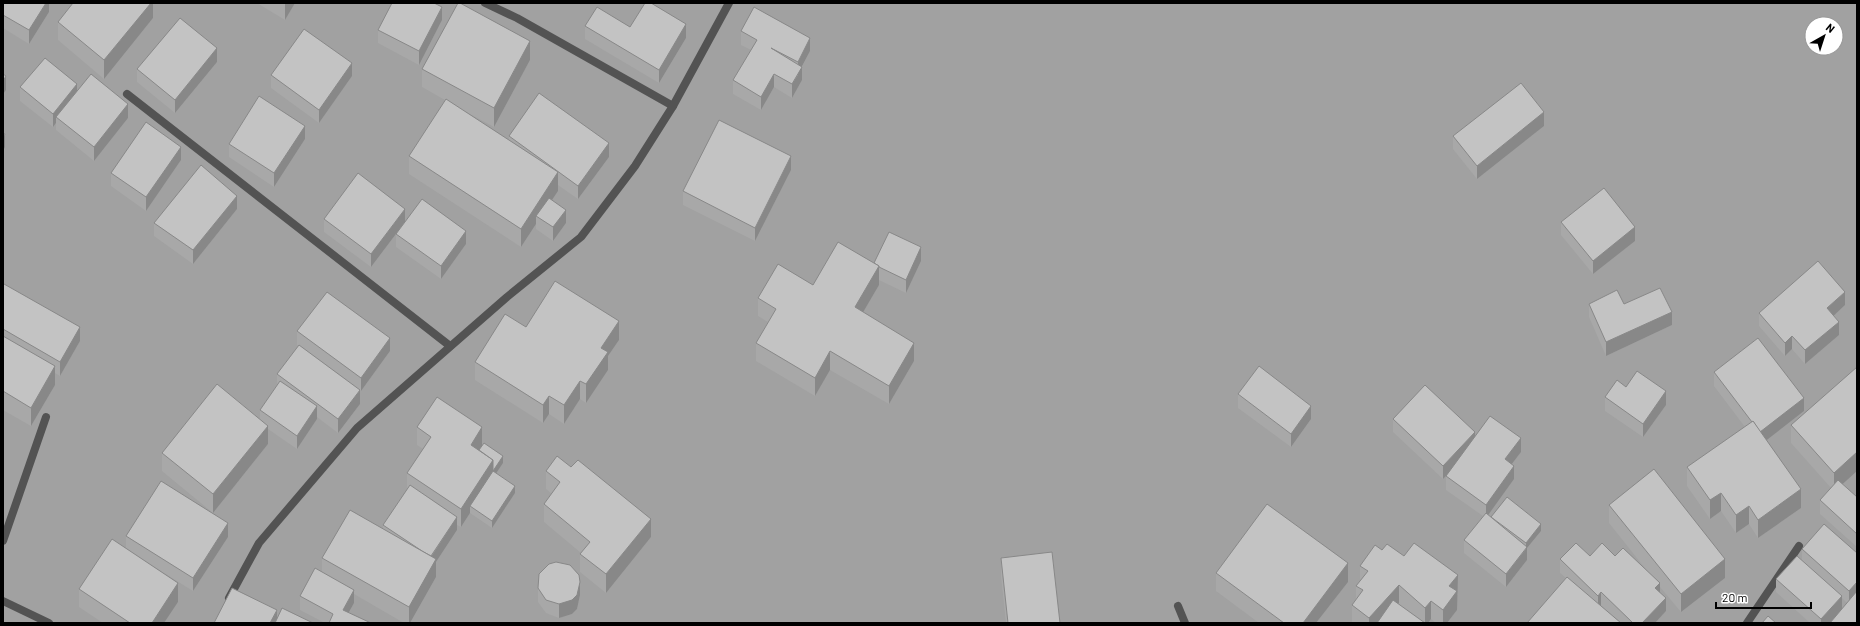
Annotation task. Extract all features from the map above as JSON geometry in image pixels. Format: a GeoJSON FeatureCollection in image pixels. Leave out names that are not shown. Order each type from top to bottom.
{"type":"FeatureCollection","features":[{"type":"Feature","properties":{"kind":"street"},"geometry":{"type":"LineString","coordinates":[[485,3],[517,18],[673,106]]}},
{"type":"Feature","properties":{"kind":"street"},"geometry":{"type":"LineString","coordinates":[[226,603],[259,543],[357,428],[507,297],[581,237],[635,166],[673,106],[729,3]]}},
{"type":"Feature","properties":{"kind":"street"},"geometry":{"type":"LineString","coordinates":[[127,94],[450,346]]}},
{"type":"Feature","properties":{"kind":"street"},"geometry":{"type":"LineString","coordinates":[[3,541],[46,416]]}},
{"type":"Feature","properties":{"kind":"street"},"geometry":{"type":"LineString","coordinates":[[1747,623],[1799,546]]}},
{"type":"Feature","properties":{"kind":"street"},"geometry":{"type":"LineString","coordinates":[[3,600],[49,623]]}},
{"type":"Feature","properties":{"kind":"street"},"geometry":{"type":"LineString","coordinates":[[1178,606],[1185,623]]}},
{"type":"Feature","properties":{"kind":"shaded area"},"geometry":{"type":"Polygon","coordinates":[[[3,3],[1857,3],[1857,623],[3,623],[3,3]]]}},
{"type":"Feature","properties":{"kind":"building"},"geometry":{"type":"Polygon","coordinates":[[[3,3],[46,3],[29,30],[3,15],[3,3]]]}},
{"type":"Feature","properties":{"kind":"building"},"geometry":{"type":"Polygon","coordinates":[[[73,3],[151,3],[104,60],[58,22],[73,3]]]}},
{"type":"Feature","properties":{"kind":"building"},"geometry":{"type":"Polygon","coordinates":[[[392,3],[434,3],[442,7],[419,51],[378,30],[392,3]]]}},
{"type":"Feature","properties":{"kind":"building"},"geometry":{"type":"Polygon","coordinates":[[[458,3],[530,41],[494,108],[422,69],[458,3]]]}},
{"type":"Feature","properties":{"kind":"building"},"geometry":{"type":"Polygon","coordinates":[[[645,3],[651,3],[686,24],[659,70],[585,26],[597,7],[630,27],[645,3]]]}},
{"type":"Feature","properties":{"kind":"building"},"geometry":{"type":"Polygon","coordinates":[[[754,7],[810,38],[798,62],[771,48],[802,67],[792,84],[774,74],[761,97],[733,80],[757,40],[741,31],[754,7]]]}},
{"type":"Feature","properties":{"kind":"building"},"geometry":{"type":"Polygon","coordinates":[[[180,18],[217,48],[175,100],[137,69],[180,18]]]}},
{"type":"Feature","properties":{"kind":"building"},"geometry":{"type":"Polygon","coordinates":[[[304,29],[352,63],[319,110],[271,75],[304,29]]]}},
{"type":"Feature","properties":{"kind":"building"},"geometry":{"type":"Polygon","coordinates":[[[45,58],[77,84],[53,114],[20,87],[45,58]]]}},
{"type":"Feature","properties":{"kind":"building"},"geometry":{"type":"Polygon","coordinates":[[[3,74],[6,76],[3,81],[3,74]]]}},
{"type":"Feature","properties":{"kind":"building"},"geometry":{"type":"Polygon","coordinates":[[[91,74],[128,104],[94,147],[56,117],[91,74]]]}},
{"type":"Feature","properties":{"kind":"building"},"geometry":{"type":"Polygon","coordinates":[[[1521,83],[1544,112],[1477,166],[1453,136],[1521,83]]]}},
{"type":"Feature","properties":{"kind":"building"},"geometry":{"type":"Polygon","coordinates":[[[539,93],[609,143],[578,186],[509,136],[539,93]]]}},
{"type":"Feature","properties":{"kind":"building"},"geometry":{"type":"Polygon","coordinates":[[[259,96],[305,126],[274,173],[229,144],[259,96]]]}},
{"type":"Feature","properties":{"kind":"building"},"geometry":{"type":"Polygon","coordinates":[[[446,99],[558,172],[521,229],[409,156],[446,99]]]}},
{"type":"Feature","properties":{"kind":"building"},"geometry":{"type":"Polygon","coordinates":[[[719,120],[791,156],[755,228],[683,191],[719,120]]]}},
{"type":"Feature","properties":{"kind":"building"},"geometry":{"type":"Polygon","coordinates":[[[146,122],[181,147],[146,197],[111,173],[146,122]]]}},
{"type":"Feature","properties":{"kind":"building"},"geometry":{"type":"Polygon","coordinates":[[[201,165],[237,196],[193,250],[154,223],[201,165]]]}},
{"type":"Feature","properties":{"kind":"building"},"geometry":{"type":"Polygon","coordinates":[[[358,173],[405,209],[371,254],[324,219],[358,173]]]}},
{"type":"Feature","properties":{"kind":"building"},"geometry":{"type":"Polygon","coordinates":[[[1604,188],[1635,227],[1593,261],[1561,222],[1604,188]]]}},
{"type":"Feature","properties":{"kind":"building"},"geometry":{"type":"Polygon","coordinates":[[[549,198],[566,210],[553,227],[536,216],[549,198]]]}},
{"type":"Feature","properties":{"kind":"building"},"geometry":{"type":"Polygon","coordinates":[[[422,199],[466,231],[441,266],[396,234],[422,199]]]}},
{"type":"Feature","properties":{"kind":"building"},"geometry":{"type":"Polygon","coordinates":[[[889,232],[921,247],[906,280],[874,263],[889,232]]]}},
{"type":"Feature","properties":{"kind":"building"},"geometry":{"type":"Polygon","coordinates":[[[838,242],[879,266],[855,307],[914,343],[889,386],[830,351],[815,378],[756,343],[776,309],[758,298],[778,264],[813,285],[838,242]]]}},
{"type":"Feature","properties":{"kind":"building"},"geometry":{"type":"Polygon","coordinates":[[[1818,261],[1845,292],[1827,308],[1839,322],[1805,350],[1792,336],[1785,343],[1759,313],[1818,261]]]}},
{"type":"Feature","properties":{"kind":"building"},"geometry":{"type":"Polygon","coordinates":[[[555,281],[619,321],[601,348],[608,352],[586,384],[580,381],[564,405],[549,396],[543,405],[475,362],[505,314],[526,327],[555,281]]]}},
{"type":"Feature","properties":{"kind":"building"},"geometry":{"type":"Polygon","coordinates":[[[4,284],[80,327],[60,362],[3,329],[4,284]]]}},
{"type":"Feature","properties":{"kind":"building"},"geometry":{"type":"Polygon","coordinates":[[[1660,288],[1672,312],[1606,342],[1589,304],[1617,290],[1624,304],[1660,288]]]}},
{"type":"Feature","properties":{"kind":"building"},"geometry":{"type":"Polygon","coordinates":[[[327,292],[390,338],[361,378],[297,331],[327,292]]]}},
{"type":"Feature","properties":{"kind":"building"},"geometry":{"type":"Polygon","coordinates":[[[3,336],[55,366],[31,408],[3,391],[3,336]]]}},
{"type":"Feature","properties":{"kind":"building"},"geometry":{"type":"Polygon","coordinates":[[[1758,338],[1804,398],[1760,432],[1714,372],[1758,338]]]}},
{"type":"Feature","properties":{"kind":"building"},"geometry":{"type":"Polygon","coordinates":[[[299,345],[360,390],[338,419],[277,374],[299,345]]]}},
{"type":"Feature","properties":{"kind":"building"},"geometry":{"type":"Polygon","coordinates":[[[1259,366],[1311,406],[1291,434],[1238,394],[1259,366]]]}},
{"type":"Feature","properties":{"kind":"building"},"geometry":{"type":"Polygon","coordinates":[[[1857,367],[1857,452],[1834,473],[1791,425],[1857,367]]]}},
{"type":"Feature","properties":{"kind":"building"},"geometry":{"type":"Polygon","coordinates":[[[1637,371],[1666,391],[1643,424],[1605,397],[1617,380],[1626,387],[1637,371]]]}},
{"type":"Feature","properties":{"kind":"building"},"geometry":{"type":"Polygon","coordinates":[[[280,381],[317,406],[297,436],[260,410],[280,381]]]}},
{"type":"Feature","properties":{"kind":"building"},"geometry":{"type":"Polygon","coordinates":[[[217,384],[268,426],[213,494],[162,453],[217,384]]]}},
{"type":"Feature","properties":{"kind":"building"},"geometry":{"type":"Polygon","coordinates":[[[1425,385],[1475,432],[1443,466],[1393,419],[1425,385]]]}},
{"type":"Feature","properties":{"kind":"building"},"geometry":{"type":"Polygon","coordinates":[[[437,397],[482,427],[471,445],[493,460],[461,509],[407,473],[431,437],[417,427],[437,397]]]}},
{"type":"Feature","properties":{"kind":"building"},"geometry":{"type":"Polygon","coordinates":[[[1490,416],[1521,438],[1505,459],[1514,466],[1486,505],[1446,476],[1490,416]]]}},
{"type":"Feature","properties":{"kind":"building"},"geometry":{"type":"Polygon","coordinates":[[[1753,421],[1801,489],[1758,520],[1749,506],[1736,515],[1721,493],[1710,500],[1687,467],[1753,421]]]}},
{"type":"Feature","properties":{"kind":"building"},"geometry":{"type":"Polygon","coordinates":[[[484,443],[503,456],[493,471],[493,460],[479,450],[484,443]]]}},
{"type":"Feature","properties":{"kind":"building"},"geometry":{"type":"Polygon","coordinates":[[[557,456],[571,467],[578,460],[651,519],[606,574],[580,554],[590,542],[544,504],[560,482],[546,471],[557,456]]]}},
{"type":"Feature","properties":{"kind":"building"},"geometry":{"type":"Polygon","coordinates":[[[1654,469],[1725,559],[1681,594],[1609,505],[1654,469]]]}},
{"type":"Feature","properties":{"kind":"building"},"geometry":{"type":"Polygon","coordinates":[[[493,471],[515,486],[492,521],[470,506],[493,471]]]}},
{"type":"Feature","properties":{"kind":"building"},"geometry":{"type":"Polygon","coordinates":[[[1838,480],[1857,497],[1857,534],[1820,500],[1838,480]]]}},
{"type":"Feature","properties":{"kind":"building"},"geometry":{"type":"Polygon","coordinates":[[[161,481],[228,523],[193,578],[126,536],[161,481]]]}},
{"type":"Feature","properties":{"kind":"building"},"geometry":{"type":"Polygon","coordinates":[[[410,485],[457,517],[431,556],[383,525],[410,485]]]}},
{"type":"Feature","properties":{"kind":"building"},"geometry":{"type":"Polygon","coordinates":[[[1507,497],[1541,524],[1526,543],[1491,517],[1507,497]]]}},
{"type":"Feature","properties":{"kind":"building"},"geometry":{"type":"Polygon","coordinates":[[[1267,504],[1348,563],[1303,623],[1284,623],[1216,573],[1267,504]]]}},
{"type":"Feature","properties":{"kind":"building"},"geometry":{"type":"Polygon","coordinates":[[[350,510],[436,559],[409,607],[322,558],[350,510]]]}},
{"type":"Feature","properties":{"kind":"building"},"geometry":{"type":"Polygon","coordinates":[[[1486,513],[1527,547],[1506,574],[1464,540],[1486,513]]]}},
{"type":"Feature","properties":{"kind":"building"},"geometry":{"type":"Polygon","coordinates":[[[1824,524],[1857,553],[1857,582],[1849,591],[1802,549],[1824,524]]]}},
{"type":"Feature","properties":{"kind":"building"},"geometry":{"type":"Polygon","coordinates":[[[112,539],[178,583],[152,623],[130,623],[79,589],[112,539]]]}},
{"type":"Feature","properties":{"kind":"building"},"geometry":{"type":"Polygon","coordinates":[[[1414,543],[1458,575],[1449,586],[1457,591],[1443,610],[1431,601],[1425,608],[1399,585],[1369,618],[1352,605],[1363,590],[1356,586],[1368,571],[1360,566],[1375,545],[1382,550],[1387,544],[1404,556],[1414,543]]]}},
{"type":"Feature","properties":{"kind":"building"},"geometry":{"type":"Polygon","coordinates":[[[1576,543],[1590,556],[1602,543],[1615,556],[1623,548],[1660,583],[1655,588],[1666,598],[1642,623],[1633,623],[1601,592],[1598,596],[1560,559],[1576,543]]]}},
{"type":"Feature","properties":{"kind":"building"},"geometry":{"type":"Polygon","coordinates":[[[1052,552],[1060,623],[1008,623],[1001,558],[1052,552]]]}},
{"type":"Feature","properties":{"kind":"building"},"geometry":{"type":"Polygon","coordinates":[[[1797,556],[1842,596],[1821,619],[1776,579],[1797,556]]]}},
{"type":"Feature","properties":{"kind":"building"},"geometry":{"type":"Polygon","coordinates":[[[556,562],[570,565],[579,575],[580,582],[577,595],[572,600],[559,604],[546,600],[538,588],[539,574],[549,564],[556,562]]]}},
{"type":"Feature","properties":{"kind":"building"},"geometry":{"type":"Polygon","coordinates":[[[315,568],[354,590],[343,610],[371,623],[329,623],[333,614],[300,596],[315,568]]]}},
{"type":"Feature","properties":{"kind":"building"},"geometry":{"type":"Polygon","coordinates":[[[1567,577],[1621,623],[1527,623],[1567,577]]]}},
{"type":"Feature","properties":{"kind":"building"},"geometry":{"type":"Polygon","coordinates":[[[232,588],[277,610],[270,623],[214,623],[232,588]]]}},
{"type":"Feature","properties":{"kind":"building"},"geometry":{"type":"Polygon","coordinates":[[[1857,591],[1857,623],[1830,623],[1857,591]]]}},
{"type":"Feature","properties":{"kind":"building"},"geometry":{"type":"Polygon","coordinates":[[[1393,600],[1425,623],[1377,623],[1393,600]]]}},
{"type":"Feature","properties":{"kind":"building"},"geometry":{"type":"Polygon","coordinates":[[[282,608],[313,623],[275,623],[282,608]]]}},
{"type":"Feature","properties":{"kind":"building"},"geometry":{"type":"Polygon","coordinates":[[[1768,616],[1776,623],[1762,623],[1768,616]]]}}]}
